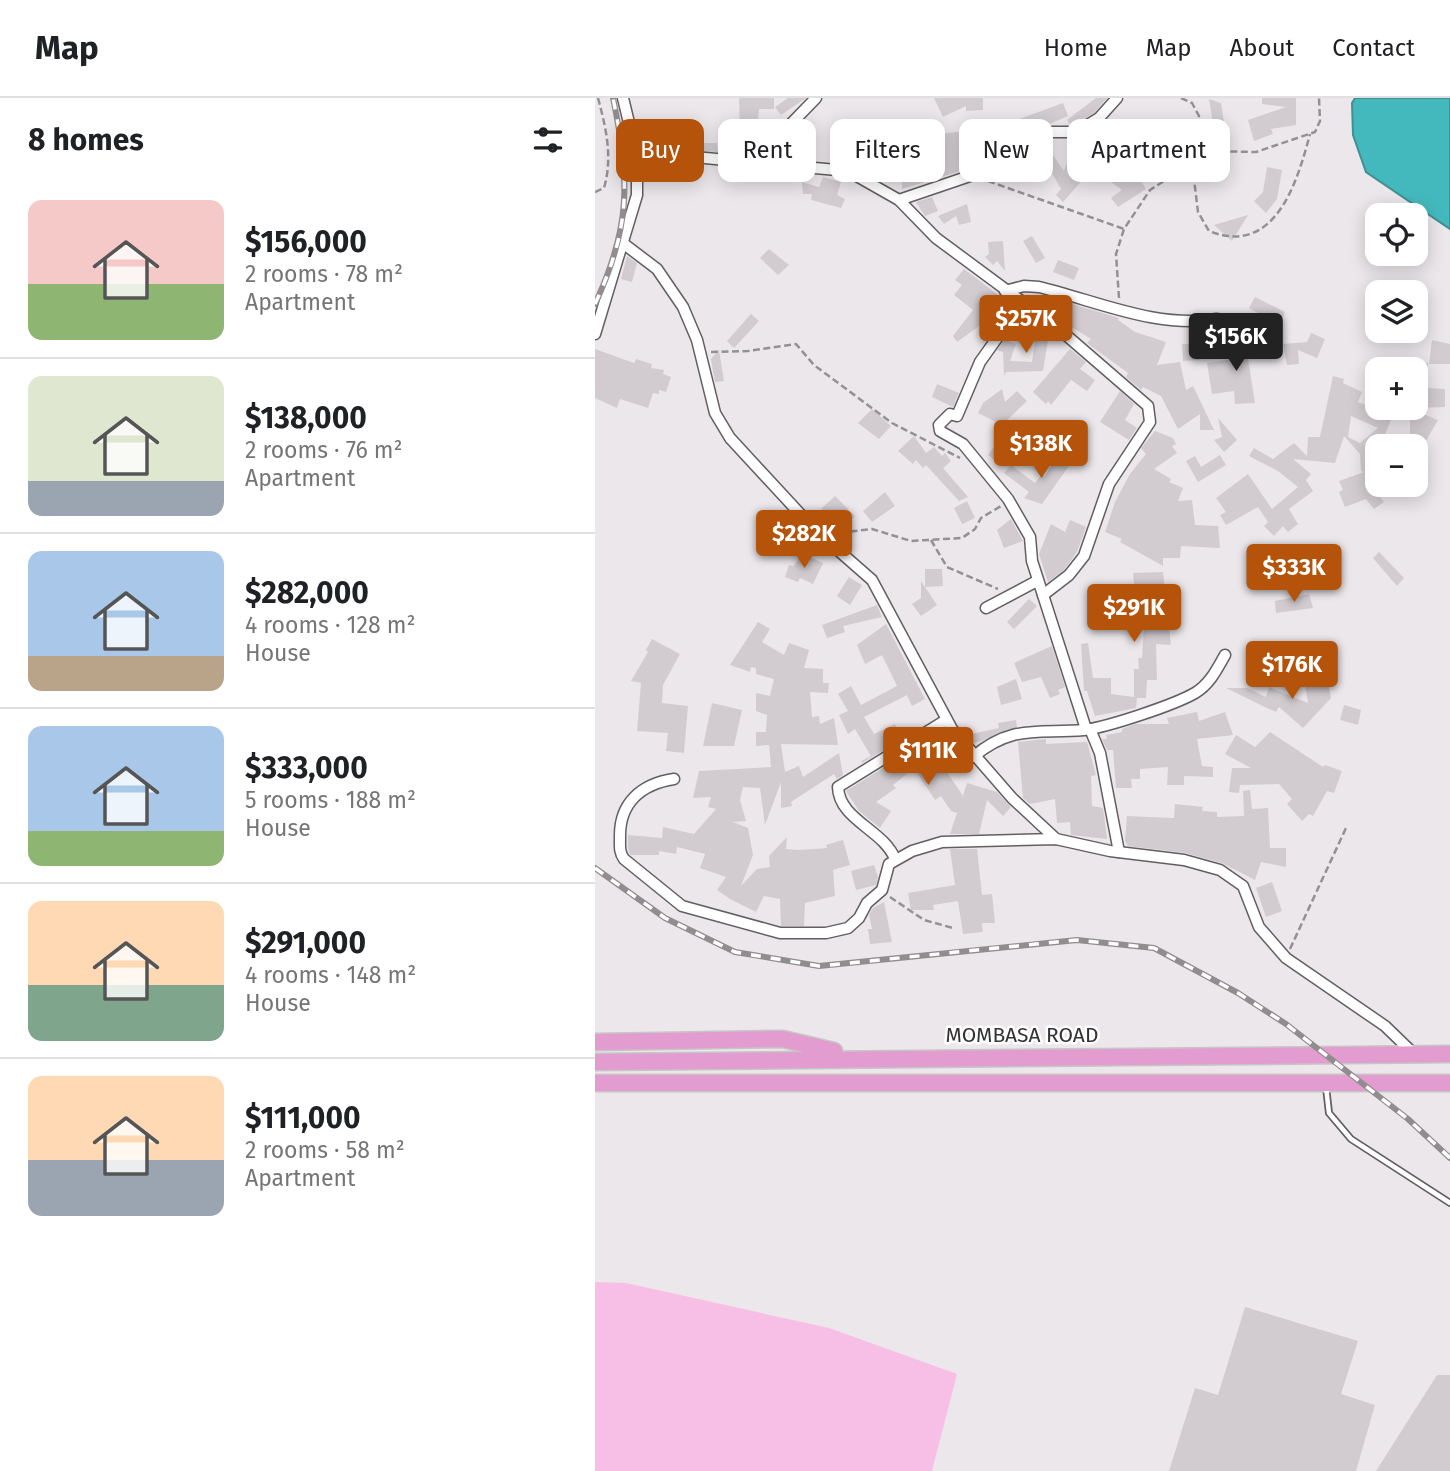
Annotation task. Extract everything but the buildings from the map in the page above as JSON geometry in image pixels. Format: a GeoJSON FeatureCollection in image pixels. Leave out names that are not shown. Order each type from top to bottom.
{"type":"FeatureCollection","features":[{"type":"Feature","properties":{"kind":"highway"},"geometry":{"type":"LineString","coordinates":[[595,1042],[783,1039],[857,1057]]}},
{"type":"Feature","properties":{"kind":"highway","name":"MOMBASA ROAD"},"geometry":{"type":"LineString","coordinates":[[595,1062],[857,1057],[1450,1054]]}},
{"type":"Feature","properties":{"kind":"highway"},"geometry":{"type":"LineString","coordinates":[[595,1083],[1450,1083]]}},
{"type":"Feature","properties":{"kind":"street"},"geometry":{"type":"LineString","coordinates":[[623,98],[628,119]]}},
{"type":"Feature","properties":{"kind":"street"},"geometry":{"type":"LineString","coordinates":[[796,119],[816,98]]}},
{"type":"Feature","properties":{"kind":"street"},"geometry":{"type":"LineString","coordinates":[[1053,132],[1076,132],[1099,118],[1117,98]]}},
{"type":"Feature","properties":{"kind":"street"},"geometry":{"type":"LineString","coordinates":[[816,167],[839,169],[899,200],[936,238],[1073,340],[1151,410],[1146,430],[1109,484],[1084,556],[1060,584],[1043,595]]}},
{"type":"Feature","properties":{"kind":"street"},"geometry":{"type":"LineString","coordinates":[[899,200],[959,181]]}},
{"type":"Feature","properties":{"kind":"street"},"geometry":{"type":"LineString","coordinates":[[595,334],[624,244],[637,195],[637,182]]}},
{"type":"Feature","properties":{"kind":"street"},"geometry":{"type":"LineString","coordinates":[[624,244],[646,259],[675,295],[692,324],[711,400],[723,429],[810,525],[861,569],[879,590],[946,720],[973,757],[1056,839]]}},
{"type":"Feature","properties":{"kind":"street"},"geometry":{"type":"LineString","coordinates":[[1005,291],[1018,287],[1039,287],[1119,309],[1185,322],[1217,319]]}},
{"type":"Feature","properties":{"kind":"street"},"geometry":{"type":"LineString","coordinates":[[1022,303],[988,349],[957,416],[950,414],[939,425],[940,430],[960,441],[982,465],[1008,499],[1030,537],[1037,582],[1088,729],[1100,753],[1119,852]]}},
{"type":"Feature","properties":{"kind":"street"},"geometry":{"type":"LineString","coordinates":[[986,608],[1037,582]]}},
{"type":"Feature","properties":{"kind":"street"},"geometry":{"type":"LineString","coordinates":[[973,757],[992,742],[1029,730],[1088,729],[1196,692],[1215,674],[1225,655]]}},
{"type":"Feature","properties":{"kind":"street"},"geometry":{"type":"LineString","coordinates":[[895,859],[886,842],[845,805],[838,786],[946,720]]}},
{"type":"Feature","properties":{"kind":"street"},"geometry":{"type":"LineString","coordinates":[[674,779],[649,784],[632,799],[620,820],[620,851],[624,859],[682,906],[760,929],[826,933],[855,924],[867,903],[882,890],[886,868],[895,859],[943,842],[1056,839],[1119,852],[1195,862],[1232,876],[1243,886],[1259,928],[1286,958],[1385,1026],[1414,1055]]}},
{"type":"Feature","properties":{"kind":"lane"},"geometry":{"type":"LineString","coordinates":[[1326,1082],[1329,1113],[1351,1139],[1450,1203]]}},
{"type":"Feature","properties":{"kind":"path"},"geometry":{"type":"LineString","coordinates":[[595,192],[604,188],[608,172],[608,138],[598,98]]}},
{"type":"Feature","properties":{"kind":"path"},"geometry":{"type":"LineString","coordinates":[[1181,98],[1198,110],[1196,119]]}},
{"type":"Feature","properties":{"kind":"path"},"geometry":{"type":"LineString","coordinates":[[1230,151],[1257,152],[1315,132],[1320,121],[1319,98]]}},
{"type":"Feature","properties":{"kind":"path"},"geometry":{"type":"LineString","coordinates":[[1194,182],[1198,212],[1204,227],[1221,236],[1235,237],[1264,229],[1270,224],[1299,175],[1311,134]]}},
{"type":"Feature","properties":{"kind":"path"},"geometry":{"type":"LineString","coordinates":[[989,182],[1124,229]]}},
{"type":"Feature","properties":{"kind":"path"},"geometry":{"type":"LineString","coordinates":[[1119,309],[1116,254],[1124,229],[1150,190],[1162,182]]}},
{"type":"Feature","properties":{"kind":"path"},"geometry":{"type":"LineString","coordinates":[[701,354],[796,344],[814,365],[892,423],[970,464],[982,465]]}},
{"type":"Feature","properties":{"kind":"path"},"geometry":{"type":"LineString","coordinates":[[810,525],[847,532],[872,529],[911,541],[963,538],[975,529],[981,518],[1008,499]]}},
{"type":"Feature","properties":{"kind":"path"},"geometry":{"type":"LineString","coordinates":[[931,540],[947,567],[1011,594]]}},
{"type":"Feature","properties":{"kind":"path"},"geometry":{"type":"LineString","coordinates":[[1286,958],[1346,828]]}},
{"type":"Feature","properties":{"kind":"path"},"geometry":{"type":"LineString","coordinates":[[882,890],[924,920],[953,928]]}},
{"type":"Feature","properties":{"kind":"shaded area"},"geometry":{"type":"Polygon","coordinates":[[[595,1282],[626,1283],[829,1328],[957,1374],[932,1471],[595,1471],[595,1282]]]}},
{"type":"Feature","properties":{"kind":"water"},"geometry":{"type":"Polygon","coordinates":[[[1355,98],[1450,98],[1450,229],[1428,214],[1428,203],[1412,203],[1366,172],[1353,135],[1352,103],[1355,98]]]}},
{"type":"Feature","properties":{"kind":"railway"},"geometry":{"type":"LineString","coordinates":[[595,304],[615,251],[624,203],[622,154],[613,98]]}},
{"type":"Feature","properties":{"kind":"railway"},"geometry":{"type":"LineString","coordinates":[[595,868],[665,918],[735,952],[819,966],[1077,940],[1154,948],[1238,993],[1286,1024],[1408,1119],[1450,1158]]}}]}
